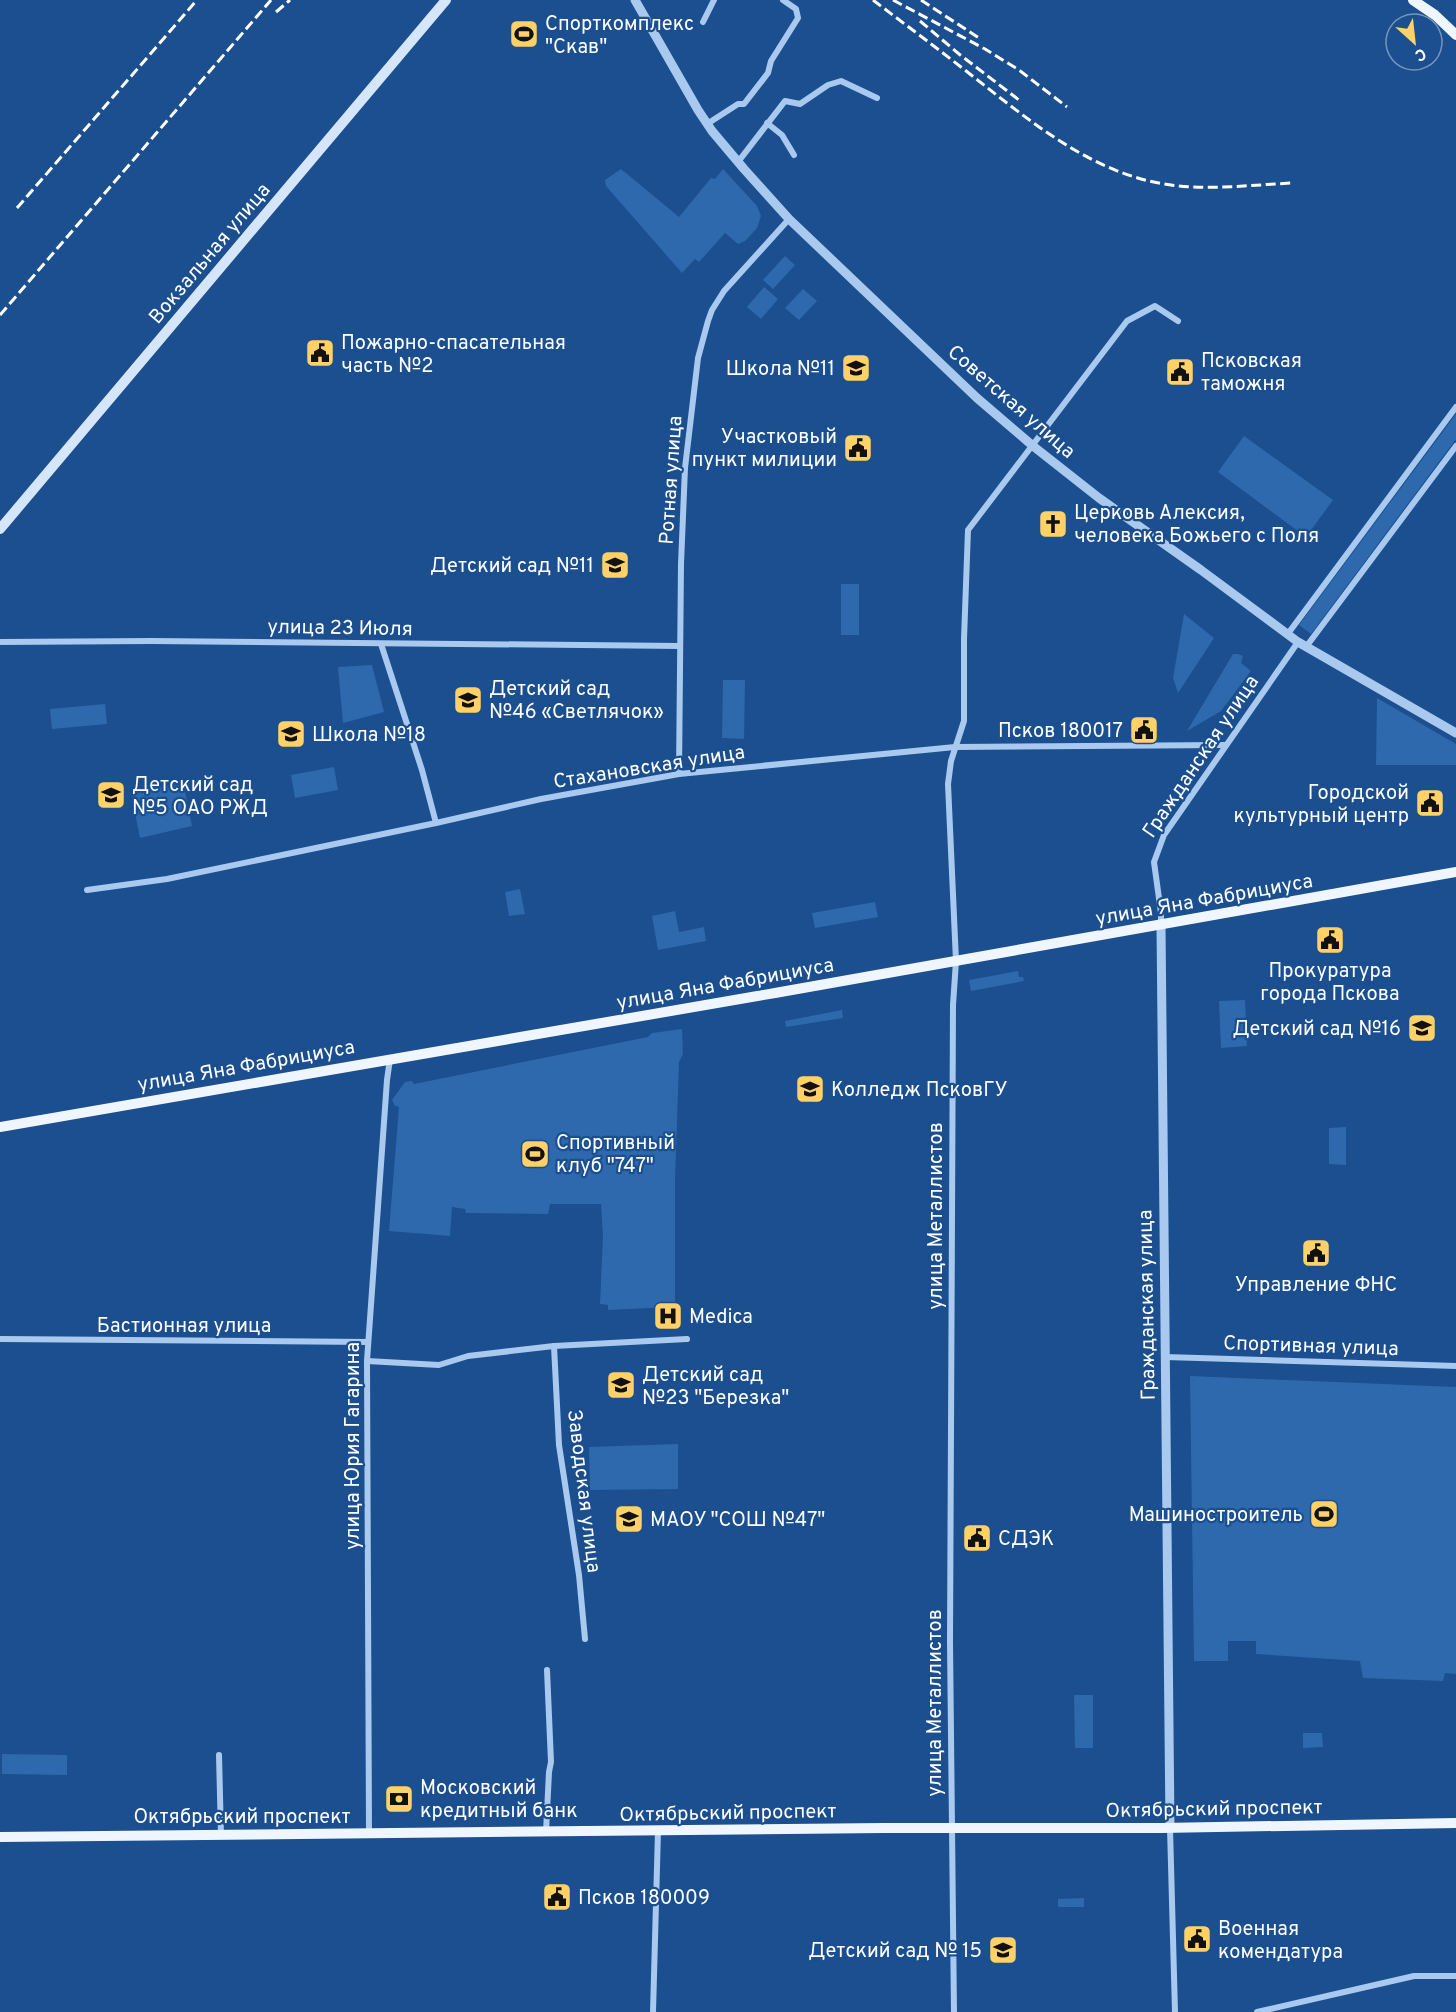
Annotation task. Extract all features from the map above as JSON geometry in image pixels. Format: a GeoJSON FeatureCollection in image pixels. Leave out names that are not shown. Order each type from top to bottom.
{"type":"FeatureCollection","features":[{"type":"Feature","properties":{"kind":"main road","name":"Вокзальная улица"},"geometry":{"type":"LineString","coordinates":[[0,529],[447,0]]}},
{"type":"Feature","properties":{"kind":"main road"},"geometry":{"type":"LineString","coordinates":[[1413,0],[1435,15],[1456,35]]}},
{"type":"Feature","properties":{"kind":"main road","name":"улица Яна Фабрициуса"},"geometry":{"type":"LineString","coordinates":[[0,1127],[1456,872]]}},
{"type":"Feature","properties":{"kind":"main road","name":"Октябрьский проспект"},"geometry":{"type":"LineString","coordinates":[[0,1837],[1170,1828],[1456,1823]]}},
{"type":"Feature","properties":{"kind":"street","name":"Советская улица"},"geometry":{"type":"LineString","coordinates":[[635,0],[707,123],[738,162],[789,219],[977,398],[1099,498],[1202,570],[1287,635],[1456,733]]}},
{"type":"Feature","properties":{"kind":"street"},"geometry":{"type":"LineString","coordinates":[[703,22],[714,0]]}},
{"type":"Feature","properties":{"kind":"street"},"geometry":{"type":"LineString","coordinates":[[707,123],[738,104],[744,104],[768,73],[771,61],[798,18],[796,9],[783,0]]}},
{"type":"Feature","properties":{"kind":"street"},"geometry":{"type":"LineString","coordinates":[[738,162],[785,101],[800,104],[828,85],[841,81],[877,98]]}},
{"type":"Feature","properties":{"kind":"street"},"geometry":{"type":"LineString","coordinates":[[766,123],[782,135],[794,154]]}},
{"type":"Feature","properties":{"kind":"street","name":"Ротная улица"},"geometry":{"type":"LineString","coordinates":[[679,774],[685,468],[698,358],[708,321],[716,303],[724,291],[789,219]]}},
{"type":"Feature","properties":{"kind":"street","name":"улица Металлистов"},"geometry":{"type":"LineString","coordinates":[[954,2012],[950,1582],[953,1005],[956,961],[948,784],[964,721],[968,530],[1127,321],[1155,306],[1178,321]]}},
{"type":"Feature","properties":{"kind":"street"},"geometry":{"type":"LineString","coordinates":[[1287,635],[1456,407]]}},
{"type":"Feature","properties":{"kind":"street","name":"Гражданская улица"},"geometry":{"type":"LineString","coordinates":[[1175,2012],[1170,1828],[1161,913],[1154,862],[1164,835],[1226,745],[1456,446]]}},
{"type":"Feature","properties":{"kind":"street","name":"улица 23 Июля"},"geometry":{"type":"LineString","coordinates":[[0,642],[152,641],[680,646]]}},
{"type":"Feature","properties":{"kind":"street"},"geometry":{"type":"LineString","coordinates":[[381,644],[422,770],[436,823]]}},
{"type":"Feature","properties":{"kind":"street","name":"Стахановская улица"},"geometry":{"type":"LineString","coordinates":[[87,890],[167,879],[541,799],[679,774],[956,747],[1226,745]]}},
{"type":"Feature","properties":{"kind":"street","name":"улица Юрия Гагарина"},"geometry":{"type":"LineString","coordinates":[[369,1833],[367,1361],[390,1059]]}},
{"type":"Feature","properties":{"kind":"street","name":"Бастионная улица"},"geometry":{"type":"LineString","coordinates":[[0,1339],[368,1342]]}},
{"type":"Feature","properties":{"kind":"street"},"geometry":{"type":"LineString","coordinates":[[367,1361],[439,1365],[468,1356],[554,1346],[687,1339]]}},
{"type":"Feature","properties":{"kind":"street","name":"Заводская улица"},"geometry":{"type":"LineString","coordinates":[[554,1346],[559,1445],[579,1575],[585,1640]]}},
{"type":"Feature","properties":{"kind":"street","name":"Спортивная улица"},"geometry":{"type":"LineString","coordinates":[[1165,1357],[1456,1366]]}},
{"type":"Feature","properties":{"kind":"street"},"geometry":{"type":"LineString","coordinates":[[546,1832],[551,1762],[547,1670]]}},
{"type":"Feature","properties":{"kind":"street"},"geometry":{"type":"LineString","coordinates":[[219,1755],[221,1834]]}},
{"type":"Feature","properties":{"kind":"street"},"geometry":{"type":"LineString","coordinates":[[653,2012],[658,1831]]}},
{"type":"Feature","properties":{"kind":"street"},"geometry":{"type":"LineString","coordinates":[[1257,2012],[1414,1976],[1456,1976]]}},
{"type":"Feature","properties":{"kind":"shaded area"},"geometry":{"type":"Polygon","coordinates":[[[621,169],[679,217],[711,178],[715,179],[723,169],[757,206],[761,216],[757,228],[745,241],[738,244],[725,233],[699,262],[695,259],[682,273],[606,186],[605,180],[621,169]]]}},
{"type":"Feature","properties":{"kind":"shaded area"},"geometry":{"type":"Polygon","coordinates":[[[785,256],[795,265],[773,289],[763,280],[785,256]]]}},
{"type":"Feature","properties":{"kind":"shaded area"},"geometry":{"type":"Polygon","coordinates":[[[764,287],[778,299],[761,319],[747,307],[764,287]]]}},
{"type":"Feature","properties":{"kind":"shaded area"},"geometry":{"type":"Polygon","coordinates":[[[803,289],[817,301],[799,320],[785,308],[803,289]]]}},
{"type":"Feature","properties":{"kind":"shaded area"},"geometry":{"type":"Polygon","coordinates":[[[1456,414],[1456,439],[1311,634],[1299,625],[1456,414]]]}},
{"type":"Feature","properties":{"kind":"shaded area"},"geometry":{"type":"Polygon","coordinates":[[[1244,436],[1333,500],[1306,537],[1218,472],[1244,436]]]}},
{"type":"Feature","properties":{"kind":"shaded area"},"geometry":{"type":"Polygon","coordinates":[[[841,584],[859,584],[859,635],[841,635],[841,584]]]}},
{"type":"Feature","properties":{"kind":"shaded area"},"geometry":{"type":"Polygon","coordinates":[[[1184,614],[1214,638],[1178,693],[1173,678],[1184,614]]]}},
{"type":"Feature","properties":{"kind":"shaded area"},"geometry":{"type":"Polygon","coordinates":[[[1233,654],[1243,656],[1241,663],[1251,671],[1221,711],[1187,731],[1233,654]]]}},
{"type":"Feature","properties":{"kind":"shaded area"},"geometry":{"type":"Polygon","coordinates":[[[372,665],[384,712],[343,723],[338,667],[372,665]]]}},
{"type":"Feature","properties":{"kind":"shaded area"},"geometry":{"type":"Polygon","coordinates":[[[723,680],[745,680],[744,739],[722,738],[723,680]]]}},
{"type":"Feature","properties":{"kind":"shaded area"},"geometry":{"type":"Polygon","coordinates":[[[1377,698],[1456,744],[1456,765],[1376,765],[1377,698]]]}},
{"type":"Feature","properties":{"kind":"shaded area"},"geometry":{"type":"Polygon","coordinates":[[[105,704],[107,724],[52,729],[50,709],[105,704]]]}},
{"type":"Feature","properties":{"kind":"shaded area"},"geometry":{"type":"Polygon","coordinates":[[[334,767],[338,790],[295,798],[291,775],[334,767]]]}},
{"type":"Feature","properties":{"kind":"shaded area"},"geometry":{"type":"Polygon","coordinates":[[[183,782],[192,826],[140,838],[131,793],[183,782]]]}},
{"type":"Feature","properties":{"kind":"shaded area"},"geometry":{"type":"Polygon","coordinates":[[[520,889],[525,914],[509,916],[505,892],[520,889]]]}},
{"type":"Feature","properties":{"kind":"shaded area"},"geometry":{"type":"Polygon","coordinates":[[[875,902],[878,917],[815,928],[812,913],[875,902]]]}},
{"type":"Feature","properties":{"kind":"shaded area"},"geometry":{"type":"Polygon","coordinates":[[[675,911],[679,932],[704,927],[706,941],[658,950],[652,916],[675,911]]]}},
{"type":"Feature","properties":{"kind":"shaded area"},"geometry":{"type":"Polygon","coordinates":[[[1018,971],[1019,977],[1023,977],[1024,981],[971,991],[969,980],[1018,971]]]}},
{"type":"Feature","properties":{"kind":"shaded area"},"geometry":{"type":"Polygon","coordinates":[[[1245,1000],[1247,1046],[1221,1048],[1219,1001],[1245,1000]]]}},
{"type":"Feature","properties":{"kind":"shaded area"},"geometry":{"type":"Polygon","coordinates":[[[842,1010],[843,1018],[786,1027],[785,1021],[842,1010]]]}},
{"type":"Feature","properties":{"kind":"shaded area","name":"Спортивный клуб \"747\""},"geometry":{"type":"Polygon","coordinates":[[[682,1029],[683,1054],[679,1062],[675,1180],[675,1302],[671,1307],[608,1310],[608,1305],[600,1304],[603,1236],[601,1204],[550,1204],[548,1214],[466,1213],[465,1209],[452,1207],[450,1236],[389,1231],[399,1107],[395,1106],[392,1100],[405,1082],[412,1081],[414,1084],[648,1037],[652,1033],[682,1029]]]}},
{"type":"Feature","properties":{"kind":"shaded area"},"geometry":{"type":"Polygon","coordinates":[[[1346,1127],[1346,1165],[1329,1164],[1329,1128],[1346,1127]]]}},
{"type":"Feature","properties":{"kind":"shaded area","name":"Машиностроитель"},"geometry":{"type":"Polygon","coordinates":[[[1190,1376],[1456,1387],[1456,1674],[1445,1673],[1443,1681],[1363,1678],[1360,1661],[1256,1654],[1256,1641],[1228,1641],[1228,1661],[1194,1661],[1190,1376]]]}},
{"type":"Feature","properties":{"kind":"shaded area"},"geometry":{"type":"Polygon","coordinates":[[[678,1444],[678,1489],[590,1490],[589,1447],[678,1444]]]}},
{"type":"Feature","properties":{"kind":"shaded area"},"geometry":{"type":"Polygon","coordinates":[[[1074,1695],[1093,1695],[1093,1748],[1075,1748],[1074,1695]]]}},
{"type":"Feature","properties":{"kind":"shaded area"},"geometry":{"type":"Polygon","coordinates":[[[1303,1733],[1322,1733],[1323,1747],[1303,1748],[1303,1733]]]}},
{"type":"Feature","properties":{"kind":"shaded area"},"geometry":{"type":"Polygon","coordinates":[[[2,1754],[67,1755],[67,1775],[2,1774],[2,1754]]]}},
{"type":"Feature","properties":{"kind":"shaded area"},"geometry":{"type":"Polygon","coordinates":[[[1084,1898],[1084,1907],[1058,1907],[1058,1899],[1084,1898]]]}},
{"type":"Feature","properties":{"kind":"railway"},"geometry":{"type":"LineString","coordinates":[[17,208],[197,0]]}},
{"type":"Feature","properties":{"kind":"railway"},"geometry":{"type":"LineString","coordinates":[[0,315],[271,0]]}},
{"type":"Feature","properties":{"kind":"railway"},"geometry":{"type":"LineString","coordinates":[[276,12],[290,0]]}},
{"type":"Feature","properties":{"kind":"railway"},"geometry":{"type":"LineString","coordinates":[[873,0],[1040,128],[1087,157],[1112,169],[1137,178],[1180,186],[1228,187],[1292,183]]}},
{"type":"Feature","properties":{"kind":"railway"},"geometry":{"type":"LineString","coordinates":[[893,0],[985,49],[1019,70],[1067,107]]}},
{"type":"Feature","properties":{"kind":"railway"},"geometry":{"type":"LineString","coordinates":[[921,0],[979,38]]}},
{"type":"Feature","properties":{"kind":"railway"},"geometry":{"type":"LineString","coordinates":[[920,21],[1019,100]]}},
{"type":"Feature","properties":{"kind":"place","name":"Спорткомплекс \"Скав\""},"geometry":{"type":"Point","coordinates":[524,34]}},
{"type":"Feature","properties":{"kind":"place","name":"Пожарно-спасательная часть №2"},"geometry":{"type":"Point","coordinates":[320,353]}},
{"type":"Feature","properties":{"kind":"place","name":"Школа №11"},"geometry":{"type":"Point","coordinates":[856,368]}},
{"type":"Feature","properties":{"kind":"place","name":"Псковская таможня"},"geometry":{"type":"Point","coordinates":[1180,372]}},
{"type":"Feature","properties":{"kind":"place","name":"Участковый пункт милиции"},"geometry":{"type":"Point","coordinates":[858,448]}},
{"type":"Feature","properties":{"kind":"place","name":"Церковь Алексия, человека Божьего с Поля"},"geometry":{"type":"Point","coordinates":[1053,524]}},
{"type":"Feature","properties":{"kind":"place","name":"Детский сад №11"},"geometry":{"type":"Point","coordinates":[615,565]}},
{"type":"Feature","properties":{"kind":"place","name":"Детский сад №46 «Светлячок»"},"geometry":{"type":"Point","coordinates":[468,700]}},
{"type":"Feature","properties":{"kind":"place","name":"Псков 180017"},"geometry":{"type":"Point","coordinates":[1144,730]}},
{"type":"Feature","properties":{"kind":"place","name":"Школа №18"},"geometry":{"type":"Point","coordinates":[291,734]}},
{"type":"Feature","properties":{"kind":"place","name":"Детский сад №5 ОАО РЖД"},"geometry":{"type":"Point","coordinates":[111,795]}},
{"type":"Feature","properties":{"kind":"place","name":"Городской культурный центр"},"geometry":{"type":"Point","coordinates":[1430,803]}},
{"type":"Feature","properties":{"kind":"place","name":"Прокуратура города Пскова"},"geometry":{"type":"Point","coordinates":[1330,940]}},
{"type":"Feature","properties":{"kind":"place","name":"Детский сад №16"},"geometry":{"type":"Point","coordinates":[1422,1028]}},
{"type":"Feature","properties":{"kind":"place","name":"Колледж ПсковГУ"},"geometry":{"type":"Point","coordinates":[810,1089]}},
{"type":"Feature","properties":{"kind":"place","name":"Спортивный клуб \"747\""},"geometry":{"type":"Point","coordinates":[535,1154]}},
{"type":"Feature","properties":{"kind":"place","name":"Управление ФНС"},"geometry":{"type":"Point","coordinates":[1316,1253]}},
{"type":"Feature","properties":{"kind":"place","name":"Medica"},"geometry":{"type":"Point","coordinates":[668,1316]}},
{"type":"Feature","properties":{"kind":"place","name":"Детский сад №23 \"Березка\""},"geometry":{"type":"Point","coordinates":[621,1385]}},
{"type":"Feature","properties":{"kind":"place","name":"Машиностроитель"},"geometry":{"type":"Point","coordinates":[1324,1514]}},
{"type":"Feature","properties":{"kind":"place","name":"МАОУ \"СОШ №47\""},"geometry":{"type":"Point","coordinates":[629,1519]}},
{"type":"Feature","properties":{"kind":"place","name":"СДЭК"},"geometry":{"type":"Point","coordinates":[977,1538]}},
{"type":"Feature","properties":{"kind":"place","name":"Московский кредитный банк"},"geometry":{"type":"Point","coordinates":[399,1799]}},
{"type":"Feature","properties":{"kind":"place","name":"Псков 180009"},"geometry":{"type":"Point","coordinates":[557,1897]}},
{"type":"Feature","properties":{"kind":"place","name":"Военная комендатура"},"geometry":{"type":"Point","coordinates":[1197,1939]}},
{"type":"Feature","properties":{"kind":"place","name":"Детский сад № 15"},"geometry":{"type":"Point","coordinates":[1003,1950]}}]}
